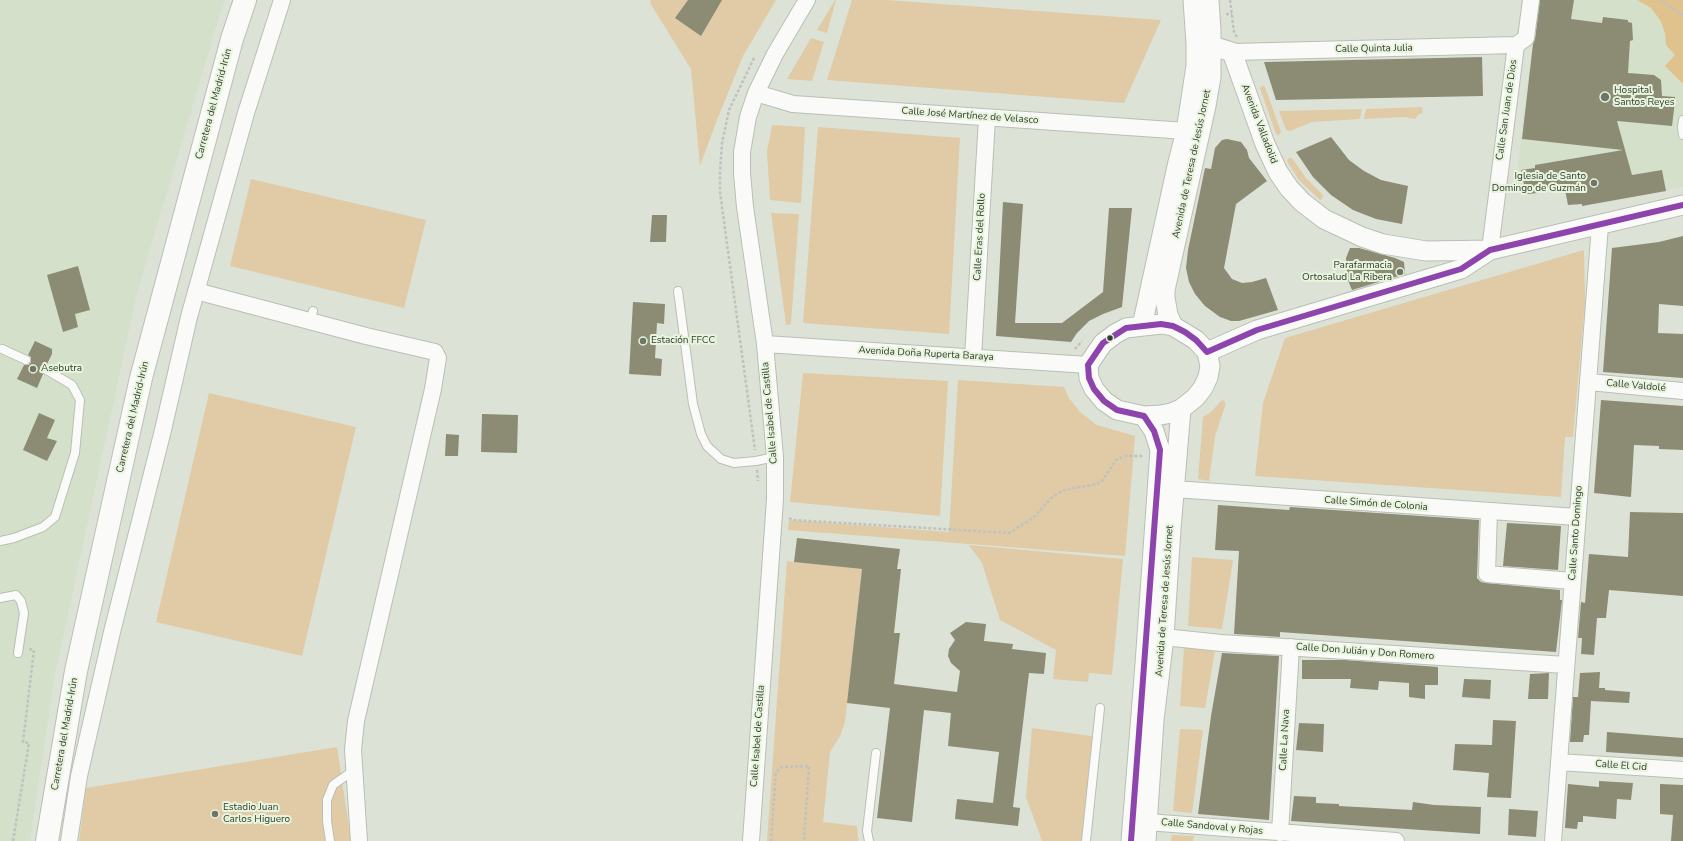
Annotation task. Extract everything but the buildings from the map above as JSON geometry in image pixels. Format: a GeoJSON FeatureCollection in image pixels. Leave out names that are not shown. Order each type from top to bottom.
{"type":"FeatureCollection","features":[{"type":"Feature","properties":{"kind":"highway","name":"Carretera del Madrid-Irún"},"geometry":{"type":"LineString","coordinates":[[47,841],[76,671],[141,378],[232,39],[245,0]]}},
{"type":"Feature","properties":{"kind":"street"},"geometry":{"type":"LineString","coordinates":[[69,841],[79,776],[110,640],[196,291],[246,113],[282,0]]}},
{"type":"Feature","properties":{"kind":"street","name":"Calle Isabel de Castilla"},"geometry":{"type":"LineString","coordinates":[[751,841],[775,499],[775,457],[764,344],[745,207],[742,152],[746,125],[756,93],[775,54],[807,0]]}},
{"type":"Feature","properties":{"kind":"street","name":"Avenida de Teresa de Jesús Jornet"},"geometry":{"type":"LineString","coordinates":[[1142,326],[1186,131],[1196,66],[1193,0]]}},
{"type":"Feature","properties":{"kind":"street","name":"Calle San Juan de Dios"},"geometry":{"type":"LineString","coordinates":[[1490,250],[1516,45],[1526,38],[1531,0]]}},
{"type":"Feature","properties":{"kind":"street","name":"Avenida de Teresa de Jesús Jornet"},"geometry":{"type":"LineString","coordinates":[[1173,326],[1167,309],[1165,290],[1206,106],[1211,77],[1212,46],[1210,8]]}},
{"type":"Feature","properties":{"kind":"street","name":"Calle Quinta Julia"},"geometry":{"type":"LineString","coordinates":[[1232,52],[1516,45]]}},
{"type":"Feature","properties":{"kind":"street"},"geometry":{"type":"LineString","coordinates":[[1212,46],[1232,52]]}},
{"type":"Feature","properties":{"kind":"street","name":"Avenida Valladolid"},"geometry":{"type":"LineString","coordinates":[[1232,52],[1265,144],[1278,172],[1289,188],[1302,202],[1324,219],[1340,228],[1383,244],[1426,251],[1490,250]]}},
{"type":"Feature","properties":{"kind":"street","name":"Calle José Martínez de Velasco"},"geometry":{"type":"LineString","coordinates":[[756,93],[793,104],[1186,131]]}},
{"type":"Feature","properties":{"kind":"street","name":"Calle Eras del Rollo"},"geometry":{"type":"LineString","coordinates":[[973,357],[987,118]]}},
{"type":"Feature","properties":{"kind":"street"},"geometry":{"type":"LineString","coordinates":[[1207,352],[1257,330],[1461,269],[1490,250],[1683,205]]}},
{"type":"Feature","properties":{"kind":"street","name":"Calle Santo Domingo"},"geometry":{"type":"LineString","coordinates":[[1553,841],[1600,224]]}},
{"type":"Feature","properties":{"kind":"street"},"geometry":{"type":"LineString","coordinates":[[196,291],[311,316],[435,352],[438,358],[434,389],[356,721],[353,750],[359,841]]}},
{"type":"Feature","properties":{"kind":"street"},"geometry":{"type":"LineString","coordinates":[[1160,324],[1173,326],[1196,340],[1207,352],[1210,366],[1208,377],[1203,388],[1195,398],[1181,409],[1161,416],[1144,416],[1117,410],[1104,402],[1094,389],[1089,378],[1088,365],[1095,353],[1109,338],[1126,328],[1160,324]]}},
{"type":"Feature","properties":{"kind":"street","name":"Avenida Doña Ruperta Baraya"},"geometry":{"type":"LineString","coordinates":[[764,344],[1088,365]]}},
{"type":"Feature","properties":{"kind":"street","name":"Calle Valdolé"},"geometry":{"type":"LineString","coordinates":[[1589,382],[1683,391]]}},
{"type":"Feature","properties":{"kind":"street","name":"Avenida de Teresa de Jesús Jornet"},"geometry":{"type":"LineString","coordinates":[[1146,841],[1154,720],[1164,637],[1181,409]]}},
{"type":"Feature","properties":{"kind":"street","name":"Avenida de Teresa de Jesús Jornet"},"geometry":{"type":"LineString","coordinates":[[1131,841],[1160,450],[1154,431],[1144,416]]}},
{"type":"Feature","properties":{"kind":"street","name":"Calle Simón de Colonia"},"geometry":{"type":"LineString","coordinates":[[1174,489],[1577,517]]}},
{"type":"Feature","properties":{"kind":"street"},"geometry":{"type":"LineString","coordinates":[[1489,511],[1487,574],[1572,581]]}},
{"type":"Feature","properties":{"kind":"street","name":"Calle Don Julián y Don Romero"},"geometry":{"type":"LineString","coordinates":[[1164,637],[1221,643],[1566,665]]}},
{"type":"Feature","properties":{"kind":"street","name":"Calle La Nava"},"geometry":{"type":"LineString","coordinates":[[1280,833],[1291,647]]}},
{"type":"Feature","properties":{"kind":"street","name":"Calle El Cid"},"geometry":{"type":"LineString","coordinates":[[1559,762],[1683,770]]}},
{"type":"Feature","properties":{"kind":"street","name":"Calle Sandoval y Rojas"},"geometry":{"type":"LineString","coordinates":[[1147,822],[1396,841]]}},
{"type":"Feature","properties":{"kind":"lane"},"geometry":{"type":"LineString","coordinates":[[1683,120],[1683,135]]}},
{"type":"Feature","properties":{"kind":"lane"},"geometry":{"type":"LineString","coordinates":[[678,291],[693,404],[701,434],[707,446],[721,459],[734,463],[756,461],[775,457]]}},
{"type":"Feature","properties":{"kind":"lane"},"geometry":{"type":"LineString","coordinates":[[2,349],[26,360]]}},
{"type":"Feature","properties":{"kind":"lane"},"geometry":{"type":"LineString","coordinates":[[0,541],[14,538],[44,527],[55,517],[75,454],[80,400],[72,385],[45,369]]}},
{"type":"Feature","properties":{"kind":"lane"},"geometry":{"type":"LineString","coordinates":[[0,598],[16,595],[21,601],[24,613],[19,650]]}},
{"type":"Feature","properties":{"kind":"lane"},"geometry":{"type":"LineString","coordinates":[[1086,841],[1100,708]]}},
{"type":"Feature","properties":{"kind":"lane"},"geometry":{"type":"LineString","coordinates":[[869,841],[867,831],[876,753]]}},
{"type":"Feature","properties":{"kind":"lane"},"geometry":{"type":"LineString","coordinates":[[330,841],[327,821],[327,800],[333,785],[354,770]]}},
{"type":"Feature","properties":{"kind":"path"},"geometry":{"type":"LineString","coordinates":[[1230,0],[1234,32],[1237,36],[1247,41],[1251,46],[1252,52]]}},
{"type":"Feature","properties":{"kind":"path"},"geometry":{"type":"LineString","coordinates":[[1660,0],[1683,15]]}},
{"type":"Feature","properties":{"kind":"path"},"geometry":{"type":"LineString","coordinates":[[1210,8],[1232,14]]}},
{"type":"Feature","properties":{"kind":"path"},"geometry":{"type":"LineString","coordinates":[[758,52],[750,65],[729,110],[722,143],[720,171],[721,200],[760,499],[782,500],[785,504],[787,517],[793,520],[1008,533],[1033,518],[1052,497],[1064,490],[1097,484],[1103,480],[1116,460],[1126,456],[1144,456]]}},
{"type":"Feature","properties":{"kind":"path"},"geometry":{"type":"LineString","coordinates":[[1067,363],[1069,350],[1075,350],[1084,339]]}},
{"type":"Feature","properties":{"kind":"path"},"geometry":{"type":"LineString","coordinates":[[1144,451],[1144,463]]}},
{"type":"Feature","properties":{"kind":"path"},"geometry":{"type":"LineString","coordinates":[[13,841],[29,743],[23,742],[34,650],[19,650]]}},
{"type":"Feature","properties":{"kind":"path"},"geometry":{"type":"LineString","coordinates":[[771,841],[776,772],[782,767],[809,766],[804,841]]}},
{"type":"Feature","properties":{"kind":"shaded area"},"geometry":{"type":"Polygon","coordinates":[[[0,0],[224,0],[137,293],[55,674],[30,841],[0,841],[0,0]]]}},
{"type":"Feature","properties":{"kind":"shaded area"},"geometry":{"type":"Polygon","coordinates":[[[651,0],[776,0],[743,56],[700,166],[691,69],[650,3],[651,0]]]}},
{"type":"Feature","properties":{"kind":"shaded area"},"geometry":{"type":"Polygon","coordinates":[[[835,0],[827,33],[817,30],[835,0]]]}},
{"type":"Feature","properties":{"kind":"shaded area"},"geometry":{"type":"Polygon","coordinates":[[[852,0],[886,0],[1161,20],[1124,103],[827,80],[852,0]]]}},
{"type":"Feature","properties":{"kind":"shaded area","name":"Hospital Santos Reyes"},"geometry":{"type":"Polygon","coordinates":[[[1539,0],[1637,0],[1651,8],[1658,16],[1665,33],[1666,45],[1676,55],[1665,66],[1683,84],[1683,187],[1666,190],[1662,170],[1601,180],[1535,165],[1535,168],[1518,170],[1524,110],[1539,0]]]}},
{"type":"Feature","properties":{"kind":"shaded area"},"geometry":{"type":"Polygon","coordinates":[[[1637,0],[1683,0],[1683,84],[1665,66],[1675,55],[1666,45],[1665,33],[1660,20],[1651,8],[1637,0]]]}},
{"type":"Feature","properties":{"kind":"shaded area"},"geometry":{"type":"Polygon","coordinates":[[[811,38],[824,42],[812,81],[787,79],[811,38]]]}},
{"type":"Feature","properties":{"kind":"shaded area"},"geometry":{"type":"Polygon","coordinates":[[[1262,86],[1265,87],[1281,132],[1279,135],[1276,134],[1260,88],[1262,86]]]}},
{"type":"Feature","properties":{"kind":"shaded area"},"geometry":{"type":"Polygon","coordinates":[[[1422,107],[1423,113],[1419,114],[1415,119],[1405,117],[1364,119],[1366,109],[1422,107]]]}},
{"type":"Feature","properties":{"kind":"shaded area"},"geometry":{"type":"Polygon","coordinates":[[[1362,109],[1360,119],[1312,122],[1290,131],[1286,130],[1279,111],[1362,109]]]}},
{"type":"Feature","properties":{"kind":"shaded area"},"geometry":{"type":"Polygon","coordinates":[[[772,125],[805,127],[801,203],[770,200],[767,152],[772,125]]]}},
{"type":"Feature","properties":{"kind":"shaded area"},"geometry":{"type":"Polygon","coordinates":[[[818,127],[960,138],[949,334],[803,323],[818,127]]]}},
{"type":"Feature","properties":{"kind":"shaded area"},"geometry":{"type":"Polygon","coordinates":[[[1289,158],[1292,158],[1306,178],[1323,195],[1322,199],[1320,200],[1299,180],[1287,161],[1289,158]]]}},
{"type":"Feature","properties":{"kind":"shaded area"},"geometry":{"type":"Polygon","coordinates":[[[251,179],[426,220],[404,308],[230,266],[251,179]]]}},
{"type":"Feature","properties":{"kind":"shaded area"},"geometry":{"type":"Polygon","coordinates":[[[771,213],[799,214],[791,324],[786,325],[771,213]]]}},
{"type":"Feature","properties":{"kind":"shaded area"},"geometry":{"type":"Polygon","coordinates":[[[1584,250],[1585,303],[1573,437],[1565,437],[1561,497],[1255,476],[1263,403],[1285,338],[1584,250]]]}},
{"type":"Feature","properties":{"kind":"shaded area"},"geometry":{"type":"Polygon","coordinates":[[[803,373],[948,381],[940,516],[790,502],[803,373]]]}},
{"type":"Feature","properties":{"kind":"shaded area"},"geometry":{"type":"Polygon","coordinates":[[[958,380],[1064,387],[1069,398],[1080,412],[1097,425],[1135,436],[1125,556],[788,530],[789,520],[949,532],[958,380]]]}},
{"type":"Feature","properties":{"kind":"shaded area"},"geometry":{"type":"Polygon","coordinates":[[[209,393],[356,427],[302,656],[156,622],[209,393]]]}},
{"type":"Feature","properties":{"kind":"shaded area"},"geometry":{"type":"Polygon","coordinates":[[[1222,400],[1226,403],[1215,436],[1209,481],[1198,479],[1203,417],[1211,412],[1222,400]]]}},
{"type":"Feature","properties":{"kind":"shaded area"},"geometry":{"type":"Polygon","coordinates":[[[969,545],[1123,559],[1112,675],[1089,673],[1088,682],[1053,679],[1056,650],[1000,620],[982,563],[969,545]]]}},
{"type":"Feature","properties":{"kind":"shaded area"},"geometry":{"type":"Polygon","coordinates":[[[1192,557],[1233,560],[1222,629],[1188,626],[1192,557]]]}},
{"type":"Feature","properties":{"kind":"shaded area"},"geometry":{"type":"Polygon","coordinates":[[[787,561],[862,569],[845,722],[840,736],[830,752],[823,822],[857,826],[858,841],[767,841],[787,561]]]}},
{"type":"Feature","properties":{"kind":"shaded area"},"geometry":{"type":"Polygon","coordinates":[[[1184,648],[1215,651],[1205,708],[1180,706],[1184,648]]]}},
{"type":"Feature","properties":{"kind":"shaded area"},"geometry":{"type":"Polygon","coordinates":[[[1032,728],[1092,736],[1082,841],[1042,841],[1026,797],[1032,728]]]}},
{"type":"Feature","properties":{"kind":"shaded area"},"geometry":{"type":"Polygon","coordinates":[[[1180,729],[1203,730],[1192,813],[1173,811],[1180,729]]]}},
{"type":"Feature","properties":{"kind":"shaded area","name":"Estadio Juan Carlos Higuero"},"geometry":{"type":"Polygon","coordinates":[[[337,747],[351,841],[79,841],[86,788],[337,747]]]}},
{"type":"Feature","properties":{"kind":"shaded area"},"geometry":{"type":"Polygon","coordinates":[[[1172,835],[1194,836],[1193,841],[1171,841],[1172,835]]]}},
{"type":"Feature","properties":{"kind":"transit line"},"geometry":{"type":"LineString","coordinates":[[1131,841],[1160,450],[1154,431],[1144,416],[1117,410],[1104,401],[1094,389],[1089,378],[1088,365],[1103,343],[1126,328],[1161,324],[1173,326],[1185,332],[1196,340],[1207,352],[1257,330],[1461,269],[1490,250],[1683,205]]}},
{"type":"Feature","properties":{"kind":"place","name":"Hospital Santos Reyes"},"geometry":{"type":"Point","coordinates":[1605,97]}},
{"type":"Feature","properties":{"kind":"place","name":"Iglesia de Santo Domingo de Guzmán"},"geometry":{"type":"Point","coordinates":[1594,183]}},
{"type":"Feature","properties":{"kind":"place","name":"Parafarmacia Ortosalud La Ribera"},"geometry":{"type":"Point","coordinates":[1400,272]}},
{"type":"Feature","properties":{"kind":"place","name":"Estación FFCC"},"geometry":{"type":"Point","coordinates":[643,341]}},
{"type":"Feature","properties":{"kind":"place","name":"Asebutra"},"geometry":{"type":"Point","coordinates":[33,369]}},
{"type":"Feature","properties":{"kind":"place","name":"Estadio Juan Carlos Higuero"},"geometry":{"type":"Point","coordinates":[215,814]}}]}
